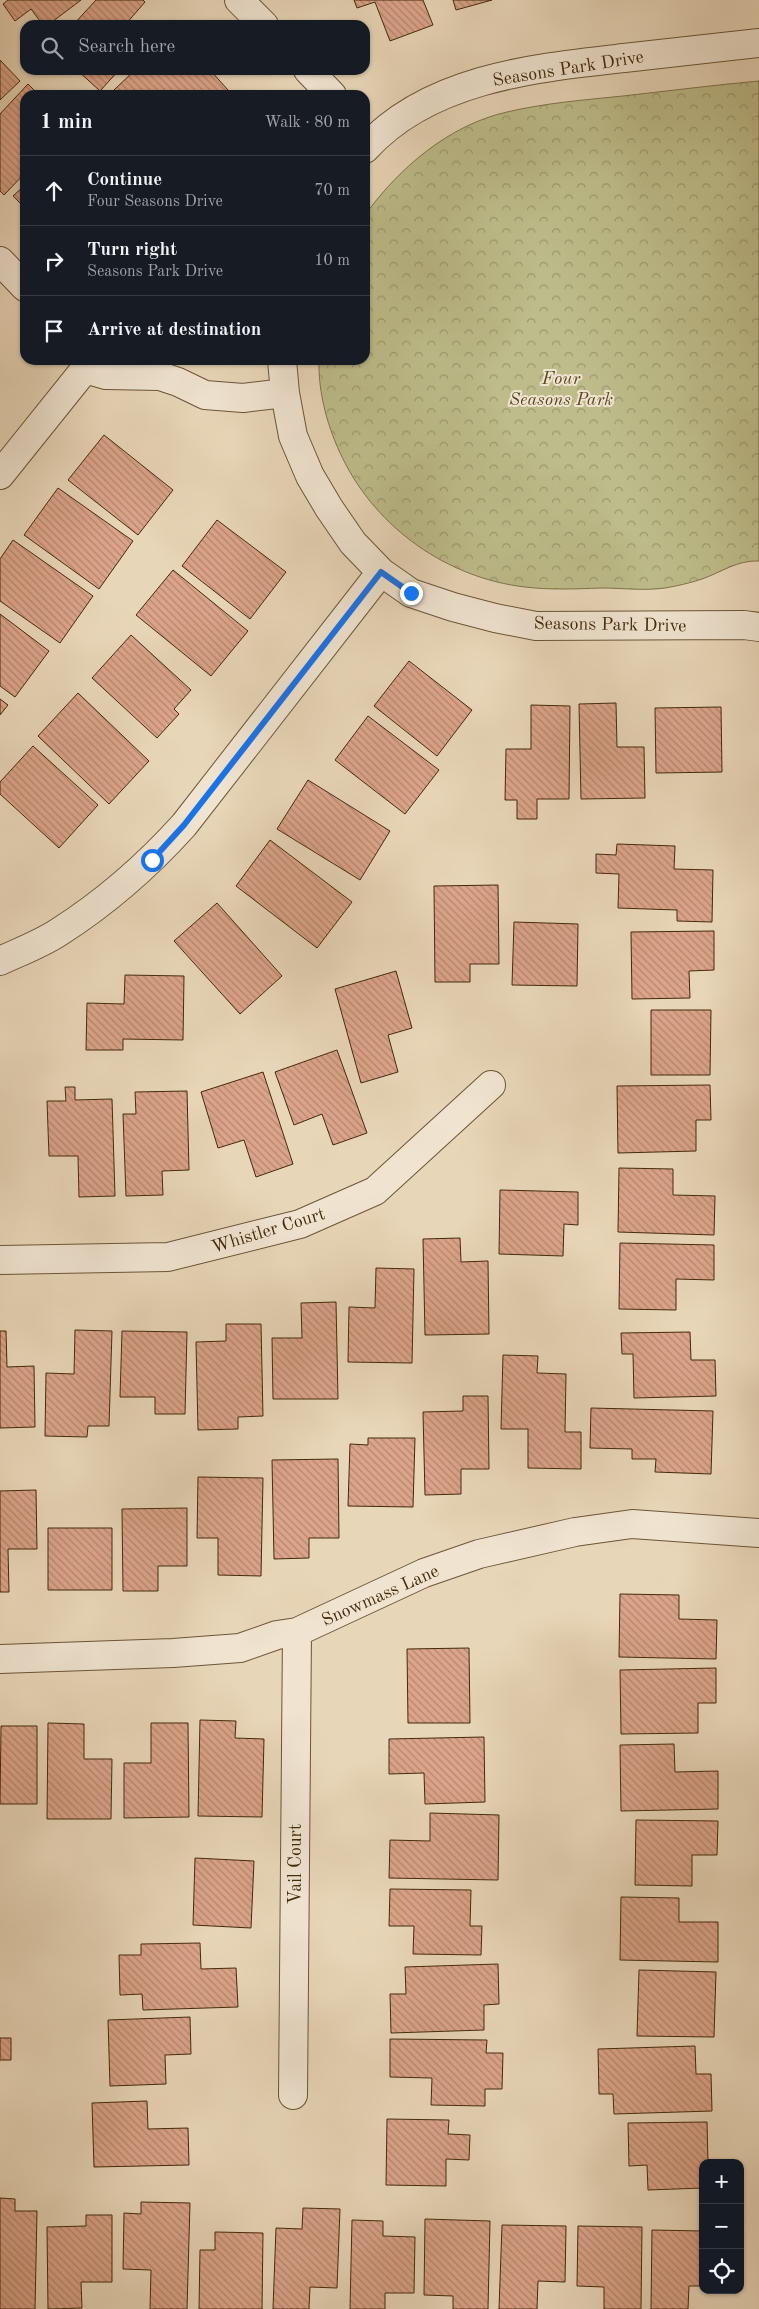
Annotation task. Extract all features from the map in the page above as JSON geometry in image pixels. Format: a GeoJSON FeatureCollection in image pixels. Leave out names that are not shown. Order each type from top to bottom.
{"type":"FeatureCollection","features":[{"type":"Feature","properties":{"kind":"street"},"geometry":{"type":"LineString","coordinates":[[240,0],[259,20]]}},
{"type":"Feature","properties":{"kind":"street","name":"Seasons Park Drive"},"geometry":{"type":"LineString","coordinates":[[370,138],[435,99],[501,76],[575,64],[759,43]]}},
{"type":"Feature","properties":{"kind":"street"},"geometry":{"type":"LineString","coordinates":[[313,75],[327,90]]}},
{"type":"Feature","properties":{"kind":"street"},"geometry":{"type":"LineString","coordinates":[[0,261],[20,282]]}},
{"type":"Feature","properties":{"kind":"street"},"geometry":{"type":"LineString","coordinates":[[0,476],[85,365]]}},
{"type":"Feature","properties":{"kind":"street"},"geometry":{"type":"LineString","coordinates":[[88,365],[106,375],[160,376],[205,395],[243,398],[285,393]]}},
{"type":"Feature","properties":{"kind":"street","name":"Seasons Park Drive"},"geometry":{"type":"LineString","coordinates":[[282,365],[285,393],[293,436],[310,476],[328,508],[353,543],[381,572],[411,593],[495,618],[536,626],[744,625],[759,627]]}},
{"type":"Feature","properties":{"kind":"street"},"geometry":{"type":"LineString","coordinates":[[0,961],[57,933],[106,899],[152,860],[184,825],[381,572]]}},
{"type":"Feature","properties":{"kind":"street","name":"Whistler Court"},"geometry":{"type":"LineString","coordinates":[[0,1260],[168,1257],[300,1224],[375,1191],[491,1085]]}},
{"type":"Feature","properties":{"kind":"street","name":"Snowmass Lane"},"geometry":{"type":"LineString","coordinates":[[0,1659],[173,1653],[240,1648],[277,1635],[297,1632],[424,1573],[479,1554],[575,1532],[632,1524],[759,1533]]}},
{"type":"Feature","properties":{"kind":"street","name":"Vail Court"},"geometry":{"type":"LineString","coordinates":[[293,2095],[297,1632]]}},
{"type":"Feature","properties":{"kind":"green space","name":"Four Seasons Park"},"geometry":{"type":"Polygon","coordinates":[[[759,81],[759,561],[737,564],[702,579],[665,588],[544,589],[496,582],[468,573],[442,561],[395,527],[375,507],[357,484],[338,447],[322,398],[319,365],[370,365],[370,208],[393,181],[427,151],[465,127],[486,118],[550,104],[759,81]]]}},
{"type":"Feature","properties":{"kind":"building"},"geometry":{"type":"Polygon","coordinates":[[[8,0],[81,0],[55,20],[39,20],[31,9],[15,21],[3,4],[8,0]]]}},
{"type":"Feature","properties":{"kind":"building"},"geometry":{"type":"Polygon","coordinates":[[[96,0],[143,0],[145,2],[129,20],[78,20],[96,0]]]}},
{"type":"Feature","properties":{"kind":"building"},"geometry":{"type":"Polygon","coordinates":[[[354,0],[423,0],[433,25],[390,41],[375,2],[357,8],[354,0]]]}},
{"type":"Feature","properties":{"kind":"building"},"geometry":{"type":"Polygon","coordinates":[[[453,0],[492,0],[456,10],[453,0]]]}},
{"type":"Feature","properties":{"kind":"building"},"geometry":{"type":"Polygon","coordinates":[[[0,60],[20,81],[0,100],[0,60]]]}},
{"type":"Feature","properties":{"kind":"building"},"geometry":{"type":"Polygon","coordinates":[[[82,75],[114,75],[99,90],[82,75]]]}},
{"type":"Feature","properties":{"kind":"building"},"geometry":{"type":"Polygon","coordinates":[[[130,75],[214,75],[228,90],[114,90],[130,75]]]}},
{"type":"Feature","properties":{"kind":"building"},"geometry":{"type":"Polygon","coordinates":[[[28,84],[34,90],[22,90],[28,84]]]}},
{"type":"Feature","properties":{"kind":"building"},"geometry":{"type":"Polygon","coordinates":[[[20,93],[20,178],[4,195],[0,191],[0,114],[20,93]]]}},
{"type":"Feature","properties":{"kind":"building"},"geometry":{"type":"Polygon","coordinates":[[[20,190],[20,203],[13,196],[20,190]]]}},
{"type":"Feature","properties":{"kind":"building"},"geometry":{"type":"Polygon","coordinates":[[[104,435],[173,490],[138,535],[68,480],[104,435]]]}},
{"type":"Feature","properties":{"kind":"building"},"geometry":{"type":"Polygon","coordinates":[[[58,488],[133,541],[99,589],[24,535],[58,488]]]}},
{"type":"Feature","properties":{"kind":"building"},"geometry":{"type":"Polygon","coordinates":[[[217,520],[286,572],[250,619],[182,566],[217,520]]]}},
{"type":"Feature","properties":{"kind":"building"},"geometry":{"type":"Polygon","coordinates":[[[13,540],[93,596],[60,643],[0,601],[0,559],[13,540]]]}},
{"type":"Feature","properties":{"kind":"building"},"geometry":{"type":"Polygon","coordinates":[[[173,570],[248,631],[211,676],[136,615],[173,570]]]}},
{"type":"Feature","properties":{"kind":"building"},"geometry":{"type":"Polygon","coordinates":[[[0,614],[49,651],[15,697],[0,686],[0,614]]]}},
{"type":"Feature","properties":{"kind":"building"},"geometry":{"type":"Polygon","coordinates":[[[131,635],[191,690],[174,709],[179,714],[157,738],[92,678],[131,635]]]}},
{"type":"Feature","properties":{"kind":"building"},"geometry":{"type":"Polygon","coordinates":[[[409,661],[472,710],[437,756],[374,706],[409,661]]]}},
{"type":"Feature","properties":{"kind":"building"},"geometry":{"type":"Polygon","coordinates":[[[78,693],[149,761],[109,804],[38,736],[78,693]]]}},
{"type":"Feature","properties":{"kind":"building"},"geometry":{"type":"Polygon","coordinates":[[[0,699],[8,705],[0,715],[0,699]]]}},
{"type":"Feature","properties":{"kind":"building"},"geometry":{"type":"Polygon","coordinates":[[[616,703],[617,747],[644,747],[645,798],[581,799],[579,704],[616,703]]]}},
{"type":"Feature","properties":{"kind":"building"},"geometry":{"type":"Polygon","coordinates":[[[531,705],[570,706],[569,799],[537,799],[537,819],[517,819],[517,800],[505,800],[506,749],[531,749],[531,705]]]}},
{"type":"Feature","properties":{"kind":"building"},"geometry":{"type":"Polygon","coordinates":[[[721,707],[722,772],[656,773],[655,708],[721,707]]]}},
{"type":"Feature","properties":{"kind":"building"},"geometry":{"type":"Polygon","coordinates":[[[368,716],[439,770],[405,814],[335,760],[368,716]]]}},
{"type":"Feature","properties":{"kind":"building"},"geometry":{"type":"Polygon","coordinates":[[[33,746],[98,805],[59,848],[0,794],[0,782],[33,746]]]}},
{"type":"Feature","properties":{"kind":"building"},"geometry":{"type":"Polygon","coordinates":[[[308,780],[390,831],[360,880],[277,829],[308,780]]]}},
{"type":"Feature","properties":{"kind":"building"},"geometry":{"type":"Polygon","coordinates":[[[270,840],[352,902],[317,948],[236,886],[270,840]]]}},
{"type":"Feature","properties":{"kind":"building"},"geometry":{"type":"Polygon","coordinates":[[[617,844],[675,846],[674,869],[713,870],[712,922],[677,921],[677,910],[618,908],[619,874],[596,873],[596,854],[616,855],[617,844]]]}},
{"type":"Feature","properties":{"kind":"building"},"geometry":{"type":"Polygon","coordinates":[[[498,885],[499,964],[470,964],[470,982],[435,982],[434,886],[498,885]]]}},
{"type":"Feature","properties":{"kind":"building"},"geometry":{"type":"Polygon","coordinates":[[[217,903],[282,976],[240,1014],[174,941],[217,903]]]}},
{"type":"Feature","properties":{"kind":"building"},"geometry":{"type":"Polygon","coordinates":[[[514,922],[578,924],[577,986],[512,985],[514,922]]]}},
{"type":"Feature","properties":{"kind":"building"},"geometry":{"type":"Polygon","coordinates":[[[714,931],[714,970],[689,971],[690,998],[632,999],[631,932],[714,931]]]}},
{"type":"Feature","properties":{"kind":"building"},"geometry":{"type":"Polygon","coordinates":[[[396,971],[412,1028],[388,1035],[398,1072],[361,1083],[335,989],[396,971]]]}},
{"type":"Feature","properties":{"kind":"building"},"geometry":{"type":"Polygon","coordinates":[[[125,975],[184,976],[183,1040],[123,1039],[123,1050],[86,1050],[87,1003],[124,1004],[125,975]]]}},
{"type":"Feature","properties":{"kind":"building"},"geometry":{"type":"Polygon","coordinates":[[[651,1010],[711,1010],[710,1075],[651,1075],[651,1010]]]}},
{"type":"Feature","properties":{"kind":"building"},"geometry":{"type":"Polygon","coordinates":[[[337,1050],[367,1133],[333,1145],[322,1114],[294,1125],[275,1072],[337,1050]]]}},
{"type":"Feature","properties":{"kind":"building"},"geometry":{"type":"Polygon","coordinates":[[[263,1072],[293,1164],[256,1177],[244,1140],[218,1148],[201,1092],[263,1072]]]}},
{"type":"Feature","properties":{"kind":"building"},"geometry":{"type":"Polygon","coordinates":[[[710,1085],[711,1120],[696,1120],[696,1151],[618,1153],[617,1086],[710,1085]]]}},
{"type":"Feature","properties":{"kind":"building"},"geometry":{"type":"Polygon","coordinates":[[[65,1087],[75,1087],[75,1100],[112,1099],[115,1196],[79,1197],[78,1156],[49,1156],[47,1101],[66,1101],[65,1087]]]}},
{"type":"Feature","properties":{"kind":"building"},"geometry":{"type":"Polygon","coordinates":[[[187,1091],[189,1170],[162,1171],[163,1195],[126,1196],[123,1114],[136,1114],[135,1092],[187,1091]]]}},
{"type":"Feature","properties":{"kind":"building"},"geometry":{"type":"Polygon","coordinates":[[[619,1168],[673,1169],[673,1195],[715,1196],[714,1235],[618,1232],[619,1168]]]}},
{"type":"Feature","properties":{"kind":"building"},"geometry":{"type":"Polygon","coordinates":[[[500,1190],[578,1192],[578,1225],[564,1224],[563,1256],[499,1254],[500,1190]]]}},
{"type":"Feature","properties":{"kind":"building"},"geometry":{"type":"Polygon","coordinates":[[[460,1238],[461,1262],[488,1261],[489,1334],[425,1335],[423,1239],[460,1238]]]}},
{"type":"Feature","properties":{"kind":"building"},"geometry":{"type":"Polygon","coordinates":[[[620,1243],[714,1245],[714,1280],[676,1279],[676,1310],[619,1309],[620,1243]]]}},
{"type":"Feature","properties":{"kind":"building"},"geometry":{"type":"Polygon","coordinates":[[[376,1268],[414,1269],[412,1363],[348,1362],[349,1307],[375,1308],[376,1268]]]}},
{"type":"Feature","properties":{"kind":"building"},"geometry":{"type":"Polygon","coordinates":[[[336,1302],[338,1399],[273,1399],[272,1338],[302,1338],[301,1303],[336,1302]]]}},
{"type":"Feature","properties":{"kind":"building"},"geometry":{"type":"Polygon","coordinates":[[[226,1324],[261,1324],[263,1416],[238,1417],[238,1429],[198,1430],[196,1342],[226,1341],[226,1324]]]}},
{"type":"Feature","properties":{"kind":"building"},"geometry":{"type":"Polygon","coordinates":[[[75,1330],[112,1331],[109,1426],[88,1426],[87,1437],[45,1436],[46,1373],[74,1374],[75,1330]]]}},
{"type":"Feature","properties":{"kind":"building"},"geometry":{"type":"Polygon","coordinates":[[[0,1331],[6,1331],[7,1367],[34,1366],[35,1427],[0,1428],[0,1331]]]}},
{"type":"Feature","properties":{"kind":"building"},"geometry":{"type":"Polygon","coordinates":[[[122,1331],[187,1332],[185,1414],[155,1414],[155,1397],[120,1397],[122,1331]]]}},
{"type":"Feature","properties":{"kind":"building"},"geometry":{"type":"Polygon","coordinates":[[[690,1332],[691,1360],[715,1360],[716,1396],[634,1398],[633,1354],[622,1354],[621,1333],[690,1332]]]}},
{"type":"Feature","properties":{"kind":"building"},"geometry":{"type":"Polygon","coordinates":[[[503,1355],[538,1356],[537,1373],[566,1374],[565,1432],[581,1432],[581,1469],[528,1468],[528,1429],[501,1429],[503,1355]]]}},
{"type":"Feature","properties":{"kind":"building"},"geometry":{"type":"Polygon","coordinates":[[[463,1396],[488,1396],[489,1469],[461,1469],[461,1494],[425,1495],[423,1412],[463,1411],[463,1396]]]}},
{"type":"Feature","properties":{"kind":"building"},"geometry":{"type":"Polygon","coordinates":[[[591,1408],[713,1411],[711,1474],[655,1472],[656,1459],[632,1459],[632,1449],[590,1448],[591,1408]]]}},
{"type":"Feature","properties":{"kind":"building"},"geometry":{"type":"Polygon","coordinates":[[[368,1438],[415,1438],[413,1507],[348,1506],[350,1444],[368,1445],[368,1438]]]}},
{"type":"Feature","properties":{"kind":"building"},"geometry":{"type":"Polygon","coordinates":[[[338,1459],[339,1538],[309,1538],[309,1558],[274,1559],[272,1460],[338,1459]]]}},
{"type":"Feature","properties":{"kind":"building"},"geometry":{"type":"Polygon","coordinates":[[[198,1477],[263,1478],[261,1576],[218,1575],[218,1538],[197,1538],[198,1477]]]}},
{"type":"Feature","properties":{"kind":"building"},"geometry":{"type":"Polygon","coordinates":[[[36,1490],[37,1549],[8,1549],[9,1592],[0,1592],[0,1491],[36,1490]]]}},
{"type":"Feature","properties":{"kind":"building"},"geometry":{"type":"Polygon","coordinates":[[[187,1508],[187,1566],[158,1566],[158,1591],[123,1591],[122,1509],[187,1508]]]}},
{"type":"Feature","properties":{"kind":"building"},"geometry":{"type":"Polygon","coordinates":[[[48,1528],[112,1528],[112,1590],[48,1590],[48,1528]]]}},
{"type":"Feature","properties":{"kind":"building"},"geometry":{"type":"Polygon","coordinates":[[[620,1594],[679,1595],[679,1619],[717,1620],[716,1659],[619,1657],[620,1594]]]}},
{"type":"Feature","properties":{"kind":"building"},"geometry":{"type":"Polygon","coordinates":[[[469,1648],[470,1723],[408,1723],[407,1649],[469,1648]]]}},
{"type":"Feature","properties":{"kind":"building"},"geometry":{"type":"Polygon","coordinates":[[[716,1668],[716,1703],[698,1703],[698,1733],[621,1734],[620,1670],[716,1668]]]}},
{"type":"Feature","properties":{"kind":"building"},"geometry":{"type":"Polygon","coordinates":[[[200,1720],[236,1721],[235,1738],[264,1739],[262,1817],[198,1816],[200,1720]]]}},
{"type":"Feature","properties":{"kind":"building"},"geometry":{"type":"Polygon","coordinates":[[[48,1723],[84,1724],[84,1759],[112,1759],[111,1819],[47,1819],[48,1723]]]}},
{"type":"Feature","properties":{"kind":"building"},"geometry":{"type":"Polygon","coordinates":[[[151,1723],[188,1723],[189,1817],[124,1818],[124,1763],[151,1763],[151,1723]]]}},
{"type":"Feature","properties":{"kind":"building"},"geometry":{"type":"Polygon","coordinates":[[[1,1726],[37,1726],[37,1804],[0,1804],[1,1726]]]}},
{"type":"Feature","properties":{"kind":"building"},"geometry":{"type":"Polygon","coordinates":[[[484,1737],[485,1802],[425,1804],[424,1773],[389,1774],[389,1739],[484,1737]]]}},
{"type":"Feature","properties":{"kind":"building"},"geometry":{"type":"Polygon","coordinates":[[[674,1744],[675,1772],[718,1771],[718,1809],[621,1811],[620,1745],[674,1744]]]}},
{"type":"Feature","properties":{"kind":"building"},"geometry":{"type":"Polygon","coordinates":[[[430,1813],[499,1815],[498,1880],[389,1878],[390,1840],[430,1841],[430,1813]]]}},
{"type":"Feature","properties":{"kind":"building"},"geometry":{"type":"Polygon","coordinates":[[[636,1820],[718,1821],[717,1855],[692,1855],[692,1886],[635,1885],[636,1820]]]}},
{"type":"Feature","properties":{"kind":"building"},"geometry":{"type":"Polygon","coordinates":[[[195,1858],[254,1861],[251,1928],[193,1925],[195,1858]]]}},
{"type":"Feature","properties":{"kind":"building"},"geometry":{"type":"Polygon","coordinates":[[[390,1889],[471,1890],[470,1926],[482,1926],[481,1955],[413,1954],[414,1926],[389,1926],[390,1889]]]}},
{"type":"Feature","properties":{"kind":"building"},"geometry":{"type":"Polygon","coordinates":[[[621,1897],[679,1898],[679,1922],[718,1922],[718,1962],[620,1960],[621,1897]]]}},
{"type":"Feature","properties":{"kind":"building"},"geometry":{"type":"Polygon","coordinates":[[[200,1943],[201,1969],[236,1968],[238,2007],[143,2010],[142,1994],[120,1995],[119,1955],[141,1955],[141,1944],[200,1943]]]}},
{"type":"Feature","properties":{"kind":"building"},"geometry":{"type":"Polygon","coordinates":[[[498,1964],[499,2004],[484,2005],[484,2030],[391,2033],[390,1994],[406,1994],[405,1967],[498,1964]]]}},
{"type":"Feature","properties":{"kind":"building"},"geometry":{"type":"Polygon","coordinates":[[[639,1970],[716,1972],[714,2037],[637,2036],[639,1970]]]}},
{"type":"Feature","properties":{"kind":"building"},"geometry":{"type":"Polygon","coordinates":[[[190,2017],[191,2054],[165,2055],[166,2084],[110,2086],[108,2020],[190,2017]]]}},
{"type":"Feature","properties":{"kind":"building"},"geometry":{"type":"Polygon","coordinates":[[[0,2038],[11,2038],[11,2060],[0,2060],[0,2038]]]}},
{"type":"Feature","properties":{"kind":"building"},"geometry":{"type":"Polygon","coordinates":[[[390,2039],[487,2040],[486,2053],[503,2053],[502,2089],[485,2089],[485,2106],[431,2105],[432,2078],[390,2077],[390,2039]]]}},
{"type":"Feature","properties":{"kind":"building"},"geometry":{"type":"Polygon","coordinates":[[[695,2046],[696,2074],[711,2074],[712,2111],[614,2114],[613,2094],[599,2094],[598,2049],[695,2046]]]}},
{"type":"Feature","properties":{"kind":"building"},"geometry":{"type":"Polygon","coordinates":[[[147,2101],[148,2129],[188,2128],[189,2165],[94,2167],[92,2103],[147,2101]]]}},
{"type":"Feature","properties":{"kind":"building"},"geometry":{"type":"Polygon","coordinates":[[[387,2119],[449,2120],[448,2134],[470,2135],[469,2160],[446,2159],[446,2186],[386,2185],[387,2119]]]}},
{"type":"Feature","properties":{"kind":"building"},"geometry":{"type":"Polygon","coordinates":[[[707,2122],[708,2159],[699,2159],[699,2188],[648,2190],[647,2165],[629,2166],[628,2123],[707,2122]]]}},
{"type":"Feature","properties":{"kind":"building"},"geometry":{"type":"Polygon","coordinates":[[[0,2198],[15,2199],[15,2211],[37,2211],[35,2309],[0,2309],[0,2198]]]}},
{"type":"Feature","properties":{"kind":"building"},"geometry":{"type":"Polygon","coordinates":[[[141,2202],[190,2203],[187,2309],[150,2309],[151,2270],[123,2269],[124,2213],[141,2214],[141,2202]]]}},
{"type":"Feature","properties":{"kind":"building"},"geometry":{"type":"Polygon","coordinates":[[[303,2208],[340,2209],[337,2288],[310,2287],[309,2309],[273,2309],[276,2228],[302,2229],[303,2208]]]}},
{"type":"Feature","properties":{"kind":"building"},"geometry":{"type":"Polygon","coordinates":[[[86,2215],[112,2215],[112,2282],[81,2282],[82,2308],[48,2309],[47,2227],[86,2226],[86,2215]]]}},
{"type":"Feature","properties":{"kind":"building"},"geometry":{"type":"Polygon","coordinates":[[[425,2219],[490,2221],[488,2309],[453,2309],[453,2296],[424,2295],[425,2219]]]}},
{"type":"Feature","properties":{"kind":"building"},"geometry":{"type":"Polygon","coordinates":[[[352,2220],[383,2221],[383,2236],[415,2237],[414,2293],[385,2293],[385,2309],[350,2309],[352,2220]]]}},
{"type":"Feature","properties":{"kind":"building"},"geometry":{"type":"Polygon","coordinates":[[[502,2225],[566,2226],[565,2282],[538,2281],[537,2309],[499,2309],[502,2225]]]}},
{"type":"Feature","properties":{"kind":"building"},"geometry":{"type":"Polygon","coordinates":[[[578,2226],[642,2227],[641,2309],[604,2309],[604,2287],[577,2286],[578,2226]]]}},
{"type":"Feature","properties":{"kind":"building"},"geometry":{"type":"Polygon","coordinates":[[[652,2230],[699,2231],[699,2286],[689,2286],[688,2309],[651,2309],[652,2230]]]}},
{"type":"Feature","properties":{"kind":"building"},"geometry":{"type":"Polygon","coordinates":[[[215,2232],[263,2233],[262,2309],[199,2309],[200,2250],[215,2250],[215,2232]]]}},
{"type":"Feature","properties":{"kind":"route"},"geometry":{"type":"LineString","coordinates":[[152,860],[184,825],[381,572],[411,593]]}}]}
